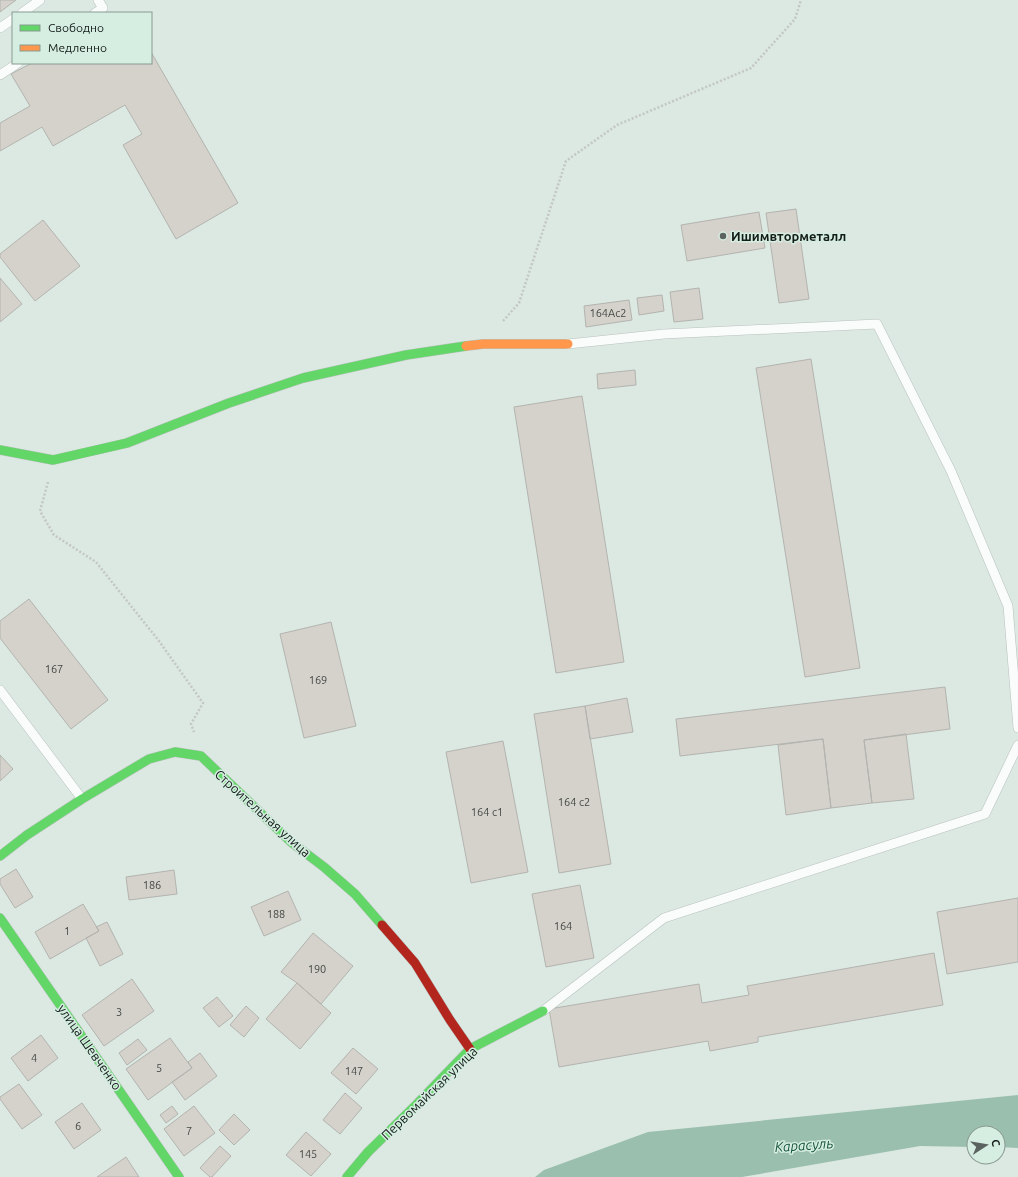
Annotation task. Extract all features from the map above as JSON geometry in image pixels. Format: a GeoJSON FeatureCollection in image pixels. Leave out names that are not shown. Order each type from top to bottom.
{"type":"FeatureCollection","features":[{"type":"Feature","properties":{"kind":"street"},"geometry":{"type":"LineString","coordinates":[[0,450],[53,460],[127,444],[229,404],[303,378],[406,355],[483,344],[568,344]]}},
{"type":"Feature","properties":{"kind":"street"},"geometry":{"type":"LineString","coordinates":[[0,856],[27,835],[82,799],[149,759],[175,752],[201,756]]}},
{"type":"Feature","properties":{"kind":"street","name":"Строительная улица"},"geometry":{"type":"LineString","coordinates":[[201,756],[291,842],[324,867],[354,894],[415,963],[450,1020],[470,1049]]}},
{"type":"Feature","properties":{"kind":"street","name":"улица Шевченко"},"geometry":{"type":"LineString","coordinates":[[0,918],[179,1177]]}},
{"type":"Feature","properties":{"kind":"street","name":"Первомайская улица"},"geometry":{"type":"LineString","coordinates":[[347,1177],[368,1152],[470,1049],[543,1011]]}},
{"type":"Feature","properties":{"kind":"lane"},"geometry":{"type":"LineString","coordinates":[[23,12],[40,0]]}},
{"type":"Feature","properties":{"kind":"lane"},"geometry":{"type":"LineString","coordinates":[[97,12],[103,8],[98,0]]}},
{"type":"Feature","properties":{"kind":"lane"},"geometry":{"type":"LineString","coordinates":[[0,28],[12,20]]}},
{"type":"Feature","properties":{"kind":"lane"},"geometry":{"type":"LineString","coordinates":[[0,75],[16,64]]}},
{"type":"Feature","properties":{"kind":"lane"},"geometry":{"type":"LineString","coordinates":[[568,344],[664,334],[877,324],[952,471],[1008,606],[1018,728]]}},
{"type":"Feature","properties":{"kind":"lane"},"geometry":{"type":"LineString","coordinates":[[0,690],[82,799]]}},
{"type":"Feature","properties":{"kind":"lane"},"geometry":{"type":"LineString","coordinates":[[543,1011],[664,918],[985,814],[1018,745]]}},
{"type":"Feature","properties":{"kind":"path"},"geometry":{"type":"LineString","coordinates":[[483,344],[519,303],[566,161],[617,125],[751,68],[795,19],[801,0]]}},
{"type":"Feature","properties":{"kind":"path"},"geometry":{"type":"LineString","coordinates":[[53,460],[40,511],[54,535],[96,562],[159,641],[203,704],[191,724],[201,756]]}},
{"type":"Feature","properties":{"kind":"water","name":"Карасуль"},"geometry":{"type":"Polygon","coordinates":[[[1018,1095],[1018,1148],[1006,1147],[1006,1125],[966,1125],[966,1147],[920,1146],[742,1177],[535,1177],[544,1170],[648,1132],[1018,1095]]]}},
{"type":"Feature","properties":{"kind":"building"},"geometry":{"type":"Polygon","coordinates":[[[0,0],[16,0],[0,12],[0,0]]]}},
{"type":"Feature","properties":{"kind":"building"},"geometry":{"type":"Polygon","coordinates":[[[152,54],[238,203],[176,239],[123,145],[142,134],[125,105],[53,146],[42,127],[0,151],[0,123],[30,106],[11,74],[30,64],[152,64],[152,54]]]}},
{"type":"Feature","properties":{"kind":"building"},"geometry":{"type":"Polygon","coordinates":[[[796,209],[809,299],[779,303],[766,213],[796,209]]]}},
{"type":"Feature","properties":{"kind":"building","name":"Ишимвторметалл"},"geometry":{"type":"Polygon","coordinates":[[[759,212],[765,248],[687,261],[681,225],[759,212]]]}},
{"type":"Feature","properties":{"kind":"building"},"geometry":{"type":"Polygon","coordinates":[[[43,220],[80,266],[35,301],[0,257],[0,254],[43,220]]]}},
{"type":"Feature","properties":{"kind":"building"},"geometry":{"type":"Polygon","coordinates":[[[0,278],[22,304],[0,322],[0,278]]]}},
{"type":"Feature","properties":{"kind":"building"},"geometry":{"type":"Polygon","coordinates":[[[699,288],[703,319],[674,322],[670,292],[699,288]]]}},
{"type":"Feature","properties":{"kind":"building"},"geometry":{"type":"Polygon","coordinates":[[[662,295],[664,311],[639,315],[637,298],[662,295]]]}},
{"type":"Feature","properties":{"kind":"building"},"geometry":{"type":"Polygon","coordinates":[[[629,300],[632,320],[586,327],[584,306],[629,300]]]}},
{"type":"Feature","properties":{"kind":"building"},"geometry":{"type":"Polygon","coordinates":[[[811,359],[860,668],[805,677],[756,368],[811,359]]]}},
{"type":"Feature","properties":{"kind":"building"},"geometry":{"type":"Polygon","coordinates":[[[635,370],[636,385],[598,389],[597,374],[635,370]]]}},
{"type":"Feature","properties":{"kind":"building"},"geometry":{"type":"Polygon","coordinates":[[[582,396],[624,662],[556,673],[514,407],[582,396]]]}},
{"type":"Feature","properties":{"kind":"building"},"geometry":{"type":"Polygon","coordinates":[[[29,599],[108,700],[71,729],[0,638],[0,621],[29,599]]]}},
{"type":"Feature","properties":{"kind":"building"},"geometry":{"type":"Polygon","coordinates":[[[331,622],[356,726],[304,738],[280,634],[331,622]]]}},
{"type":"Feature","properties":{"kind":"building"},"geometry":{"type":"Polygon","coordinates":[[[945,687],[950,729],[864,740],[872,803],[831,808],[823,739],[680,756],[676,719],[945,687]]]}},
{"type":"Feature","properties":{"kind":"building"},"geometry":{"type":"Polygon","coordinates":[[[627,698],[633,732],[590,739],[585,706],[627,698]]]}},
{"type":"Feature","properties":{"kind":"building"},"geometry":{"type":"Polygon","coordinates":[[[585,706],[611,864],[559,873],[534,714],[585,706]]]}},
{"type":"Feature","properties":{"kind":"building"},"geometry":{"type":"Polygon","coordinates":[[[906,734],[914,799],[872,803],[864,740],[906,734]]]}},
{"type":"Feature","properties":{"kind":"building"},"geometry":{"type":"Polygon","coordinates":[[[823,739],[831,808],[786,815],[778,745],[823,739]]]}},
{"type":"Feature","properties":{"kind":"building"},"geometry":{"type":"Polygon","coordinates":[[[503,741],[528,872],[471,883],[446,752],[503,741]]]}},
{"type":"Feature","properties":{"kind":"building"},"geometry":{"type":"Polygon","coordinates":[[[0,755],[13,769],[0,781],[0,755]]]}},
{"type":"Feature","properties":{"kind":"building"},"geometry":{"type":"Polygon","coordinates":[[[16,869],[33,897],[15,908],[0,884],[0,879],[16,869]]]}},
{"type":"Feature","properties":{"kind":"building"},"geometry":{"type":"Polygon","coordinates":[[[174,870],[177,894],[129,900],[126,877],[174,870]]]}},
{"type":"Feature","properties":{"kind":"building"},"geometry":{"type":"Polygon","coordinates":[[[580,885],[594,958],[546,967],[532,894],[580,885]]]}},
{"type":"Feature","properties":{"kind":"building"},"geometry":{"type":"Polygon","coordinates":[[[288,891],[301,920],[264,936],[251,907],[288,891]]]}},
{"type":"Feature","properties":{"kind":"building"},"geometry":{"type":"Polygon","coordinates":[[[1018,898],[1018,962],[947,974],[937,912],[1018,898]]]}},
{"type":"Feature","properties":{"kind":"building"},"geometry":{"type":"Polygon","coordinates":[[[83,904],[99,931],[50,959],[35,932],[83,904]]]}},
{"type":"Feature","properties":{"kind":"building"},"geometry":{"type":"Polygon","coordinates":[[[107,922],[123,954],[100,966],[86,938],[99,931],[96,927],[107,922]]]}},
{"type":"Feature","properties":{"kind":"building"},"geometry":{"type":"Polygon","coordinates":[[[313,933],[353,966],[321,1004],[297,983],[281,972],[313,933]]]}},
{"type":"Feature","properties":{"kind":"building"},"geometry":{"type":"Polygon","coordinates":[[[934,953],[943,1005],[758,1037],[758,1042],[710,1051],[708,1041],[559,1067],[549,1009],[699,984],[702,1003],[749,995],[747,986],[934,953]]]}},
{"type":"Feature","properties":{"kind":"building"},"geometry":{"type":"Polygon","coordinates":[[[132,979],[154,1011],[104,1046],[82,1015],[132,979]]]}},
{"type":"Feature","properties":{"kind":"building"},"geometry":{"type":"Polygon","coordinates":[[[297,983],[331,1013],[300,1049],[266,1019],[297,983]]]}},
{"type":"Feature","properties":{"kind":"building"},"geometry":{"type":"Polygon","coordinates":[[[217,997],[233,1016],[219,1027],[203,1008],[217,997]]]}},
{"type":"Feature","properties":{"kind":"building"},"geometry":{"type":"Polygon","coordinates":[[[246,1006],[259,1018],[244,1037],[230,1025],[246,1006]]]}},
{"type":"Feature","properties":{"kind":"building"},"geometry":{"type":"Polygon","coordinates":[[[41,1035],[58,1058],[28,1081],[11,1058],[41,1035]]]}},
{"type":"Feature","properties":{"kind":"building"},"geometry":{"type":"Polygon","coordinates":[[[170,1038],[192,1068],[148,1100],[126,1069],[170,1038]]]}},
{"type":"Feature","properties":{"kind":"building"},"geometry":{"type":"Polygon","coordinates":[[[138,1039],[147,1050],[127,1065],[119,1053],[138,1039]]]}},
{"type":"Feature","properties":{"kind":"building"},"geometry":{"type":"Polygon","coordinates":[[[353,1048],[378,1069],[356,1094],[331,1073],[353,1048]]]}},
{"type":"Feature","properties":{"kind":"building"},"geometry":{"type":"Polygon","coordinates":[[[200,1053],[217,1076],[185,1100],[172,1082],[192,1068],[188,1062],[200,1053]]]}},
{"type":"Feature","properties":{"kind":"building"},"geometry":{"type":"Polygon","coordinates":[[[19,1084],[42,1115],[22,1129],[0,1099],[0,1097],[19,1084]]]}},
{"type":"Feature","properties":{"kind":"building"},"geometry":{"type":"Polygon","coordinates":[[[345,1093],[362,1108],[340,1134],[323,1120],[345,1093]]]}},
{"type":"Feature","properties":{"kind":"building"},"geometry":{"type":"Polygon","coordinates":[[[82,1103],[101,1130],[74,1149],[55,1122],[82,1103]]]}},
{"type":"Feature","properties":{"kind":"building"},"geometry":{"type":"Polygon","coordinates":[[[172,1106],[178,1114],[166,1123],[160,1115],[172,1106]]]}},
{"type":"Feature","properties":{"kind":"building"},"geometry":{"type":"Polygon","coordinates":[[[194,1106],[215,1133],[184,1156],[164,1129],[194,1106]]]}},
{"type":"Feature","properties":{"kind":"building"},"geometry":{"type":"Polygon","coordinates":[[[234,1114],[250,1130],[234,1145],[219,1130],[234,1114]]]}},
{"type":"Feature","properties":{"kind":"building"},"geometry":{"type":"Polygon","coordinates":[[[306,1132],[331,1154],[311,1176],[286,1155],[306,1132]]]}},
{"type":"Feature","properties":{"kind":"building"},"geometry":{"type":"Polygon","coordinates":[[[220,1146],[231,1156],[212,1177],[210,1177],[200,1168],[220,1146]]]}},
{"type":"Feature","properties":{"kind":"building"},"geometry":{"type":"Polygon","coordinates":[[[126,1157],[139,1177],[97,1177],[126,1157]]]}},
{"type":"Feature","properties":{"kind":"traffic: fast"},"geometry":{"type":"LineString","coordinates":[[0,450],[53,460],[127,443],[229,403],[303,378],[406,355],[466,346]]}},
{"type":"Feature","properties":{"kind":"traffic: fast"},"geometry":{"type":"LineString","coordinates":[[0,856],[27,835],[82,799],[149,759],[175,752],[201,756],[291,842],[324,867],[355,894],[382,925]]}},
{"type":"Feature","properties":{"kind":"traffic: fast"},"geometry":{"type":"LineString","coordinates":[[0,918],[179,1177]]}},
{"type":"Feature","properties":{"kind":"traffic: fast"},"geometry":{"type":"LineString","coordinates":[[347,1177],[368,1152],[470,1049],[543,1011]]}},
{"type":"Feature","properties":{"kind":"traffic: slow"},"geometry":{"type":"LineString","coordinates":[[466,346],[483,344],[568,344]]}},
{"type":"Feature","properties":{"kind":"traffic: jam"},"geometry":{"type":"LineString","coordinates":[[382,925],[415,963],[450,1020],[470,1049]]}},
{"type":"Feature","properties":{"kind":"place","name":"Ишимвторметалл"},"geometry":{"type":"Point","coordinates":[723,236]}}]}
